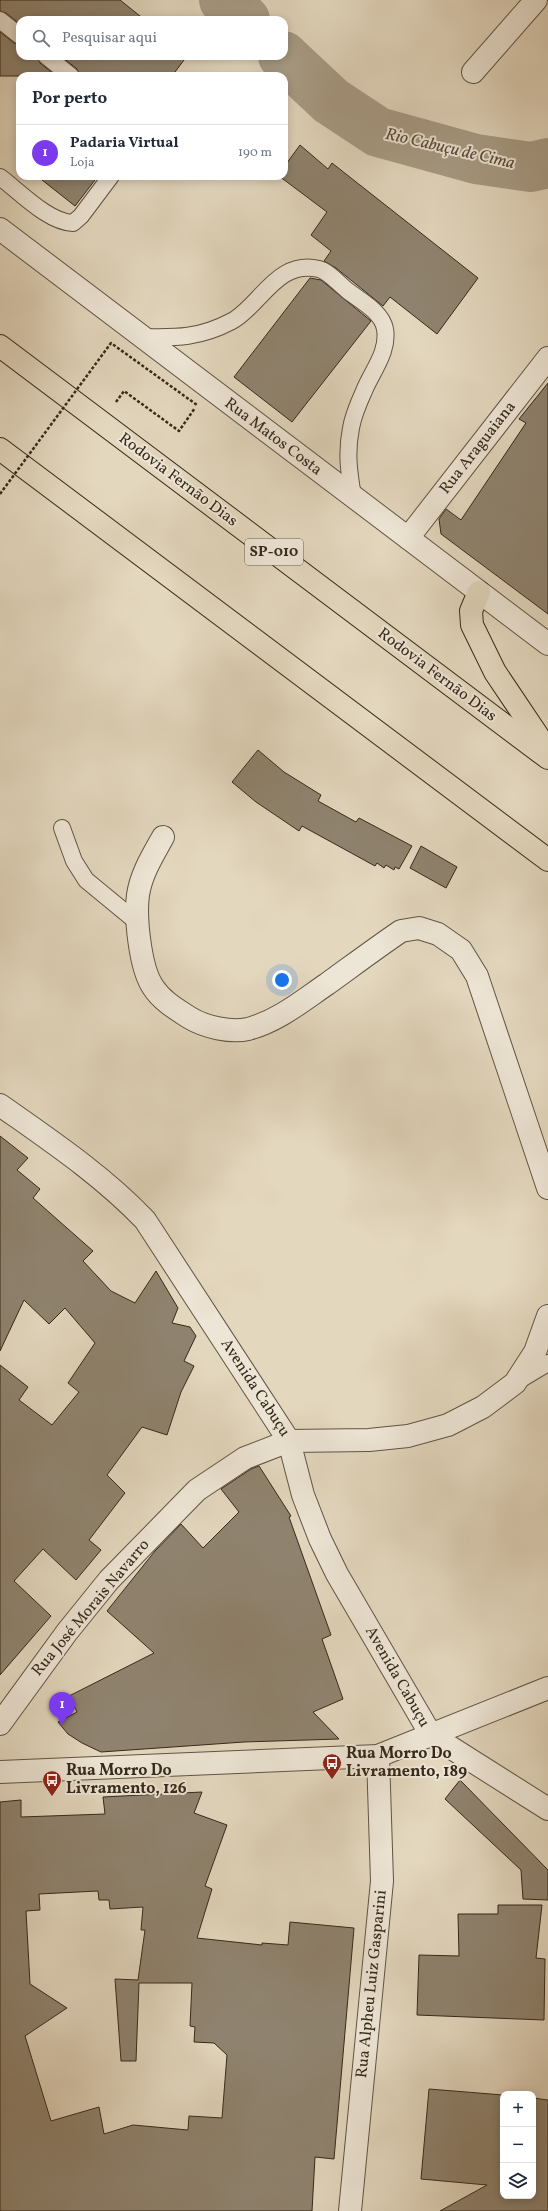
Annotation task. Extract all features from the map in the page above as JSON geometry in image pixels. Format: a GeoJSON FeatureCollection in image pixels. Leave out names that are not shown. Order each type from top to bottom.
{"type":"FeatureCollection","features":[{"type":"Feature","properties":{"kind":"highway","name":"Rodovia Fernão Dias"},"geometry":{"type":"LineString","coordinates":[[0,346],[548,758]]}},
{"type":"Feature","properties":{"kind":"highway"},"geometry":{"type":"LineString","coordinates":[[0,449],[548,860]]}},
{"type":"Feature","properties":{"kind":"highway"},"geometry":{"type":"LineString","coordinates":[[479,592],[471,611],[472,625],[495,672],[548,751]]}},
{"type":"Feature","properties":{"kind":"street"},"geometry":{"type":"LineString","coordinates":[[473,72],[536,0]]}},
{"type":"Feature","properties":{"kind":"street","name":"Rua Matos Costa"},"geometry":{"type":"LineString","coordinates":[[0,229],[548,644]]}},
{"type":"Feature","properties":{"kind":"street","name":"Rua Araguaiana"},"geometry":{"type":"LineString","coordinates":[[408,538],[548,358]]}},
{"type":"Feature","properties":{"kind":"street"},"geometry":{"type":"LineString","coordinates":[[163,837],[148,864],[138,894],[137,922],[143,958],[152,986],[169,1006],[196,1021],[223,1029],[246,1029],[266,1023],[293,1008],[401,931],[420,928],[438,934],[461,950],[477,976],[548,1188]]}},
{"type":"Feature","properties":{"kind":"street","name":"Avenida Cabuçu"},"geometry":{"type":"LineString","coordinates":[[0,1105],[88,1168],[121,1195],[145,1220],[289,1440],[303,1495],[320,1539],[337,1574],[431,1735],[548,1809]]}},
{"type":"Feature","properties":{"kind":"street","name":"Rua José Morais Navarro"},"geometry":{"type":"LineString","coordinates":[[0,1724],[67,1632],[110,1580],[197,1490],[245,1458],[289,1440],[369,1440],[415,1434],[448,1425],[483,1407],[515,1383],[535,1352],[548,1316]]}},
{"type":"Feature","properties":{"kind":"street"},"geometry":{"type":"LineString","coordinates":[[0,1772],[378,1756],[548,1688]]}},
{"type":"Feature","properties":{"kind":"street","name":"Rua Alpheu Luiz Gasparini"},"geometry":{"type":"LineString","coordinates":[[350,2211],[382,1881],[378,1756]]}},
{"type":"Feature","properties":{"kind":"lane"},"geometry":{"type":"LineString","coordinates":[[0,20],[16,33]]}},
{"type":"Feature","properties":{"kind":"lane"},"geometry":{"type":"LineString","coordinates":[[51,60],[66,72]]}},
{"type":"Feature","properties":{"kind":"lane"},"geometry":{"type":"LineString","coordinates":[[0,177],[51,217],[62,223],[73,223],[81,216],[108,180]]}},
{"type":"Feature","properties":{"kind":"lane"},"geometry":{"type":"LineString","coordinates":[[141,337],[175,338],[207,333],[234,320],[277,279],[289,272],[304,269],[320,269],[379,315],[385,329],[385,345],[380,359],[364,391],[351,427],[347,459],[353,497]]}},
{"type":"Feature","properties":{"kind":"lane"},"geometry":{"type":"LineString","coordinates":[[62,828],[74,861],[86,880],[137,922]]}},
{"type":"Feature","properties":{"kind":"lane"},"geometry":{"type":"LineString","coordinates":[[515,1383],[548,1363]]}},
{"type":"Feature","properties":{"kind":"path"},"geometry":{"type":"LineString","coordinates":[[0,494],[111,343],[197,405],[179,431],[124,391],[102,423]]}},
{"type":"Feature","properties":{"kind":"building"},"geometry":{"type":"Polygon","coordinates":[[[0,0],[120,0],[140,16],[16,16],[16,21],[6,13],[0,11],[0,0]]]}},
{"type":"Feature","properties":{"kind":"building"},"geometry":{"type":"Polygon","coordinates":[[[0,32],[16,44],[16,60],[39,60],[40,63],[51,72],[16,72],[16,76],[0,76],[0,32]]]}},
{"type":"Feature","properties":{"kind":"building"},"geometry":{"type":"Polygon","coordinates":[[[66,60],[184,60],[175,72],[78,72],[77,69],[66,60]]]}},
{"type":"Feature","properties":{"kind":"building"},"geometry":{"type":"Polygon","coordinates":[[[300,145],[328,169],[332,163],[478,278],[437,334],[390,297],[383,306],[336,268],[324,261],[331,251],[311,235],[327,212],[284,180],[288,180],[288,162],[300,145]]]}},
{"type":"Feature","properties":{"kind":"building"},"geometry":{"type":"Polygon","coordinates":[[[42,180],[95,180],[75,206],[42,180]]]}},
{"type":"Feature","properties":{"kind":"building"},"geometry":{"type":"Polygon","coordinates":[[[310,278],[321,280],[371,321],[292,422],[234,377],[310,278]]]}},
{"type":"Feature","properties":{"kind":"building"},"geometry":{"type":"Polygon","coordinates":[[[548,383],[548,614],[441,534],[439,519],[446,509],[461,520],[526,423],[519,419],[548,383]]]}},
{"type":"Feature","properties":{"kind":"building"},"geometry":{"type":"Polygon","coordinates":[[[258,750],[284,772],[321,795],[318,801],[356,822],[359,818],[412,846],[399,869],[395,867],[394,870],[386,865],[384,868],[377,863],[375,866],[302,826],[299,831],[256,802],[232,782],[258,750]]]}},
{"type":"Feature","properties":{"kind":"building"},"geometry":{"type":"Polygon","coordinates":[[[421,846],[457,867],[446,888],[410,868],[421,846]]]}},
{"type":"Feature","properties":{"kind":"building"},"geometry":{"type":"Polygon","coordinates":[[[0,1136],[28,1158],[17,1170],[40,1189],[33,1198],[93,1251],[83,1261],[111,1291],[135,1303],[156,1271],[178,1308],[172,1323],[190,1327],[196,1336],[184,1361],[194,1366],[181,1392],[167,1435],[142,1427],[107,1475],[125,1493],[89,1540],[101,1550],[76,1580],[43,1549],[14,1581],[51,1616],[0,1675],[0,1365],[28,1387],[19,1400],[52,1425],[79,1392],[68,1383],[95,1343],[65,1308],[49,1324],[24,1300],[0,1351],[0,1136]]]}},
{"type":"Feature","properties":{"kind":"building"},"geometry":{"type":"Polygon","coordinates":[[[259,1466],[291,1516],[289,1517],[331,1635],[322,1639],[343,1699],[313,1712],[339,1739],[244,1742],[101,1752],[68,1734],[58,1722],[77,1712],[69,1696],[154,1653],[107,1611],[155,1551],[181,1524],[203,1548],[239,1512],[221,1489],[251,1469],[259,1466]]]}},
{"type":"Feature","properties":{"kind":"building"},"geometry":{"type":"Polygon","coordinates":[[[460,1780],[548,1870],[548,1900],[523,1899],[521,1870],[445,1799],[460,1780]]]}},
{"type":"Feature","properties":{"kind":"building"},"geometry":{"type":"Polygon","coordinates":[[[202,1792],[194,1813],[227,1825],[205,1886],[212,1889],[197,1938],[262,1945],[262,1943],[288,1945],[290,1922],[354,1928],[334,2159],[315,2157],[312,2211],[0,2211],[0,1802],[21,1800],[21,1817],[105,1814],[103,1797],[202,1792]],[[98,1891],[39,1894],[40,1910],[26,1911],[30,1984],[67,2008],[25,2036],[51,2121],[99,2107],[104,2134],[133,2125],[188,2130],[189,2116],[222,2118],[227,2055],[214,2043],[194,2042],[195,2027],[190,2026],[192,1983],[139,1983],[136,2061],[121,2061],[115,1979],[138,1980],[145,1930],[141,1930],[143,1907],[110,1909],[109,1900],[99,1900],[98,1891]]]}},
{"type":"Feature","properties":{"kind":"building"},"geometry":{"type":"Polygon","coordinates":[[[498,1905],[542,1905],[536,1958],[545,1959],[544,2020],[417,2015],[419,1955],[459,1956],[458,1914],[498,1914],[498,1905]]]}},
{"type":"Feature","properties":{"kind":"building"},"geometry":{"type":"Polygon","coordinates":[[[429,2089],[500,2095],[500,2199],[536,2199],[536,2098],[548,2100],[548,2211],[440,2211],[487,2185],[421,2179],[429,2089]]]}},
{"type":"Feature","properties":{"kind":"waterway","name":"Rio Cabuçu de Cima"},"geometry":{"type":"LineString","coordinates":[[224,0],[241,16]]}},
{"type":"Feature","properties":{"kind":"waterway","name":"Rio Cabuçu de Cima"},"geometry":{"type":"LineString","coordinates":[[287,60],[331,101],[378,132],[476,159],[531,167],[548,163]]}},
{"type":"Feature","properties":{"kind":"place","name":"Padaria Virtual"},"geometry":{"type":"Point","coordinates":[62,1725]}},
{"type":"Feature","properties":{"kind":"place","name":"Rua Morro Do Livramento, 189"},"geometry":{"type":"Point","coordinates":[332,1780]}},
{"type":"Feature","properties":{"kind":"place","name":"Rua Morro Do Livramento, 126"},"geometry":{"type":"Point","coordinates":[52,1797]}}]}
